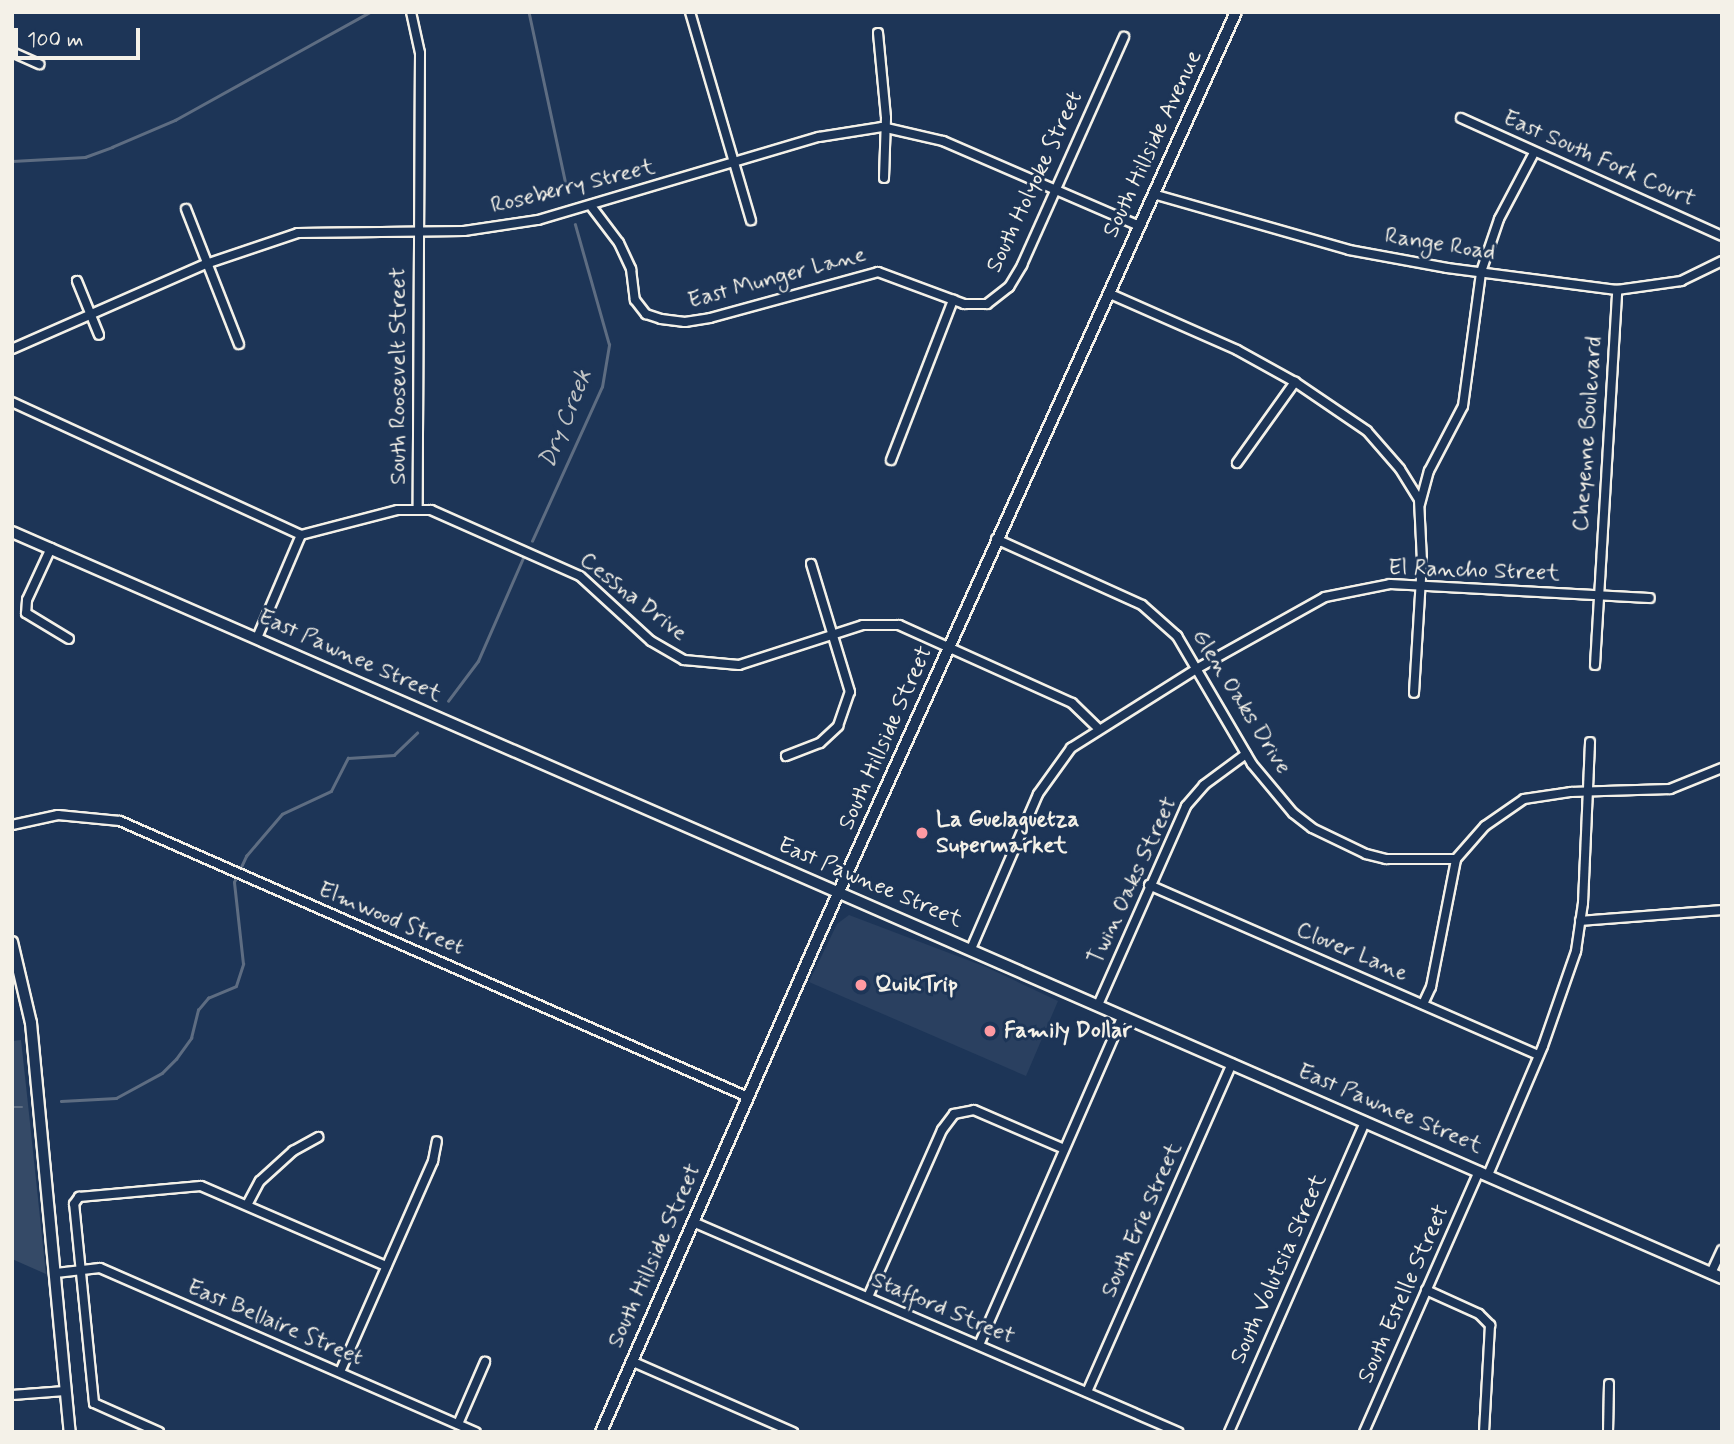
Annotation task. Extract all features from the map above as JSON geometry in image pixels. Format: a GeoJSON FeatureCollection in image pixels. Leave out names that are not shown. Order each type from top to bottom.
{"type":"FeatureCollection","features":[{"type":"Feature","properties":{"kind":"main road","name":"South Hillside Avenue"},"geometry":{"type":"LineString","coordinates":[[1108,292],[1236,12]]}},
{"type":"Feature","properties":{"kind":"main road","name":"South Hillside Street"},"geometry":{"type":"LineString","coordinates":[[601,1432],[1108,292]]}},
{"type":"Feature","properties":{"kind":"main road","name":"East Pawnee Street"},"geometry":{"type":"LineString","coordinates":[[12,531],[1718,1274]]}},
{"type":"Feature","properties":{"kind":"main road"},"geometry":{"type":"LineString","coordinates":[[12,942],[31,1023],[70,1432]]}},
{"type":"Feature","properties":{"kind":"street"},"geometry":{"type":"LineString","coordinates":[[690,12],[751,220]]}},
{"type":"Feature","properties":{"kind":"street","name":"South Roosevelt Street"},"geometry":{"type":"LineString","coordinates":[[301,535],[418,509],[420,53],[412,15]]}},
{"type":"Feature","properties":{"kind":"street"},"geometry":{"type":"LineString","coordinates":[[878,33],[886,128],[884,178]]}},
{"type":"Feature","properties":{"kind":"street","name":"South Holyoke Street"},"geometry":{"type":"LineString","coordinates":[[953,300],[987,304],[1009,287],[1124,37]]}},
{"type":"Feature","properties":{"kind":"street"},"geometry":{"type":"LineString","coordinates":[[12,52],[39,64]]}},
{"type":"Feature","properties":{"kind":"street","name":"East South Fork Court"},"geometry":{"type":"LineString","coordinates":[[1461,118],[1722,236]]}},
{"type":"Feature","properties":{"kind":"street","name":"Roseberry Street"},"geometry":{"type":"LineString","coordinates":[[12,349],[206,264],[298,233],[464,231],[591,206],[819,137],[886,128],[943,141],[1139,226]]}},
{"type":"Feature","properties":{"kind":"street"},"geometry":{"type":"LineString","coordinates":[[1414,693],[1420,586],[1420,507],[1429,471],[1463,406],[1481,272],[1499,219],[1534,153]]}},
{"type":"Feature","properties":{"kind":"street","name":"Range Road"},"geometry":{"type":"LineString","coordinates":[[1153,194],[1349,250],[1481,272],[1617,290],[1681,281],[1722,261]]}},
{"type":"Feature","properties":{"kind":"street","name":"East Munger Lane"},"geometry":{"type":"LineString","coordinates":[[591,206],[619,243],[631,270],[635,300],[646,314],[661,319],[710,318],[878,272],[953,300]]}},
{"type":"Feature","properties":{"kind":"street"},"geometry":{"type":"LineString","coordinates":[[186,209],[239,344]]}},
{"type":"Feature","properties":{"kind":"street"},"geometry":{"type":"LineString","coordinates":[[77,281],[99,335]]}},
{"type":"Feature","properties":{"kind":"street","name":"Cheyenne Boulevard"},"geometry":{"type":"LineString","coordinates":[[1595,665],[1617,290]]}},
{"type":"Feature","properties":{"kind":"street"},"geometry":{"type":"LineString","coordinates":[[1108,292],[1237,349],[1296,382],[1367,431],[1411,483],[1420,507]]}},
{"type":"Feature","properties":{"kind":"street"},"geometry":{"type":"LineString","coordinates":[[891,460],[953,300]]}},
{"type":"Feature","properties":{"kind":"street"},"geometry":{"type":"LineString","coordinates":[[1237,463],[1296,382]]}},
{"type":"Feature","properties":{"kind":"street"},"geometry":{"type":"LineString","coordinates":[[12,402],[55,426],[301,535],[257,638]]}},
{"type":"Feature","properties":{"kind":"street","name":"Cessna Drive"},"geometry":{"type":"LineString","coordinates":[[418,509],[568,569],[602,594],[652,640],[684,660],[739,665],[834,635],[885,623],[914,629],[1072,703],[1098,728]]}},
{"type":"Feature","properties":{"kind":"street","name":"Glen Oaks Drive"},"geometry":{"type":"LineString","coordinates":[[996,539],[1142,605],[1177,636],[1246,754],[1293,813],[1344,844],[1386,859],[1455,859]]}},
{"type":"Feature","properties":{"kind":"street"},"geometry":{"type":"LineString","coordinates":[[51,548],[27,600],[26,613],[33,621],[69,639]]}},
{"type":"Feature","properties":{"kind":"street"},"geometry":{"type":"LineString","coordinates":[[786,756],[820,743],[847,709],[847,674],[811,564]]}},
{"type":"Feature","properties":{"kind":"street","name":"El Rancho Street"},"geometry":{"type":"LineString","coordinates":[[971,949],[1038,794],[1072,748],[1098,728],[1198,668],[1325,597],[1390,584],[1650,598]]}},
{"type":"Feature","properties":{"kind":"street"},"geometry":{"type":"LineString","coordinates":[[1484,1173],[1539,1055],[1576,951],[1590,742]]}},
{"type":"Feature","properties":{"kind":"street","name":"Twin Oaks Street"},"geometry":{"type":"LineString","coordinates":[[1098,1005],[1149,885],[1194,795],[1246,754]]}},
{"type":"Feature","properties":{"kind":"street"},"geometry":{"type":"LineString","coordinates":[[1423,1004],[1431,987],[1455,859],[1485,826],[1524,799],[1670,789],[1722,768]]}},
{"type":"Feature","properties":{"kind":"street","name":"Elmwood Street"},"geometry":{"type":"LineString","coordinates":[[12,825],[58,814],[91,815],[120,821],[748,1097]]}},
{"type":"Feature","properties":{"kind":"street","name":"Clover Lane"},"geometry":{"type":"LineString","coordinates":[[1149,885],[1539,1055]]}},
{"type":"Feature","properties":{"kind":"street"},"geometry":{"type":"LineString","coordinates":[[1580,921],[1722,910]]}},
{"type":"Feature","properties":{"kind":"street"},"geometry":{"type":"LineString","coordinates":[[979,1345],[1123,1016]]}},
{"type":"Feature","properties":{"kind":"street","name":"South Erie Street"},"geometry":{"type":"LineString","coordinates":[[1087,1392],[1232,1064]]}},
{"type":"Feature","properties":{"kind":"street"},"geometry":{"type":"LineString","coordinates":[[868,1297],[942,1130],[954,1114],[974,1110],[1064,1149]]}},
{"type":"Feature","properties":{"kind":"street","name":"South Volutsia Street"},"geometry":{"type":"LineString","coordinates":[[1229,1432],[1365,1122]]}},
{"type":"Feature","properties":{"kind":"street"},"geometry":{"type":"LineString","coordinates":[[247,1205],[260,1181],[293,1151],[318,1137]]}},
{"type":"Feature","properties":{"kind":"street"},"geometry":{"type":"LineString","coordinates":[[340,1372],[433,1161],[437,1141]]}},
{"type":"Feature","properties":{"kind":"street","name":"South Estelle Street"},"geometry":{"type":"LineString","coordinates":[[1364,1432],[1426,1290],[1484,1173]]}},
{"type":"Feature","properties":{"kind":"street"},"geometry":{"type":"LineString","coordinates":[[159,1432],[94,1403],[74,1204],[79,1197],[201,1186],[386,1266]]}},
{"type":"Feature","properties":{"kind":"street","name":"Stafford Street"},"geometry":{"type":"LineString","coordinates":[[693,1222],[1178,1432]]}},
{"type":"Feature","properties":{"kind":"street"},"geometry":{"type":"LineString","coordinates":[[1718,1274],[1722,1250]]}},
{"type":"Feature","properties":{"kind":"street","name":"East Bellaire Street"},"geometry":{"type":"LineString","coordinates":[[56,1273],[100,1268],[475,1432]]}},
{"type":"Feature","properties":{"kind":"street"},"geometry":{"type":"LineString","coordinates":[[1426,1290],[1479,1314],[1490,1325],[1484,1432]]}},
{"type":"Feature","properties":{"kind":"street"},"geometry":{"type":"LineString","coordinates":[[632,1361],[793,1432]]}},
{"type":"Feature","properties":{"kind":"street"},"geometry":{"type":"LineString","coordinates":[[458,1424],[485,1362]]}},
{"type":"Feature","properties":{"kind":"street"},"geometry":{"type":"LineString","coordinates":[[1608,1432],[1609,1384]]}},
{"type":"Feature","properties":{"kind":"street"},"geometry":{"type":"LineString","coordinates":[[12,1395],[65,1391]]}},
{"type":"Feature","properties":{"kind":"shaded area"},"geometry":{"type":"Polygon","coordinates":[[[849,915],[986,967],[1058,1001],[1026,1076],[809,982],[837,924],[849,915]]]}},
{"type":"Feature","properties":{"kind":"shaded area"},"geometry":{"type":"Polygon","coordinates":[[[21,1040],[46,1274],[12,1259],[12,1041],[21,1040]]]}},
{"type":"Feature","properties":{"kind":"waterway"},"geometry":{"type":"LineString","coordinates":[[12,161],[85,157],[112,147],[175,120],[370,12]]}},
{"type":"Feature","properties":{"kind":"waterway","name":"Dry Creek"},"geometry":{"type":"LineString","coordinates":[[529,12],[568,194]]}},
{"type":"Feature","properties":{"kind":"waterway","name":"Dry Creek"},"geometry":{"type":"LineString","coordinates":[[532,541],[602,387],[609,345],[575,225]]}},
{"type":"Feature","properties":{"kind":"waterway","name":"Dry Creek"},"geometry":{"type":"LineString","coordinates":[[448,701],[478,661],[523,558]]}},
{"type":"Feature","properties":{"kind":"waterway","name":"Dry Creek"},"geometry":{"type":"LineString","coordinates":[[61,1101],[116,1098],[162,1073],[176,1059],[191,1038],[198,1010],[208,998],[236,986],[243,964],[234,882],[246,856],[282,814],[331,791],[348,758],[394,755],[417,733]]}},
{"type":"Feature","properties":{"kind":"waterway","name":"Dry Creek"},"geometry":{"type":"LineString","coordinates":[[12,1107],[22,1107]]}},
{"type":"Feature","properties":{"kind":"place","name":"La Guelaguetza Supermarket"},"geometry":{"type":"Point","coordinates":[922,833]}},
{"type":"Feature","properties":{"kind":"place","name":"QuikTrip"},"geometry":{"type":"Point","coordinates":[861,985]}},
{"type":"Feature","properties":{"kind":"place","name":"Family Dollar"},"geometry":{"type":"Point","coordinates":[990,1031]}}]}
